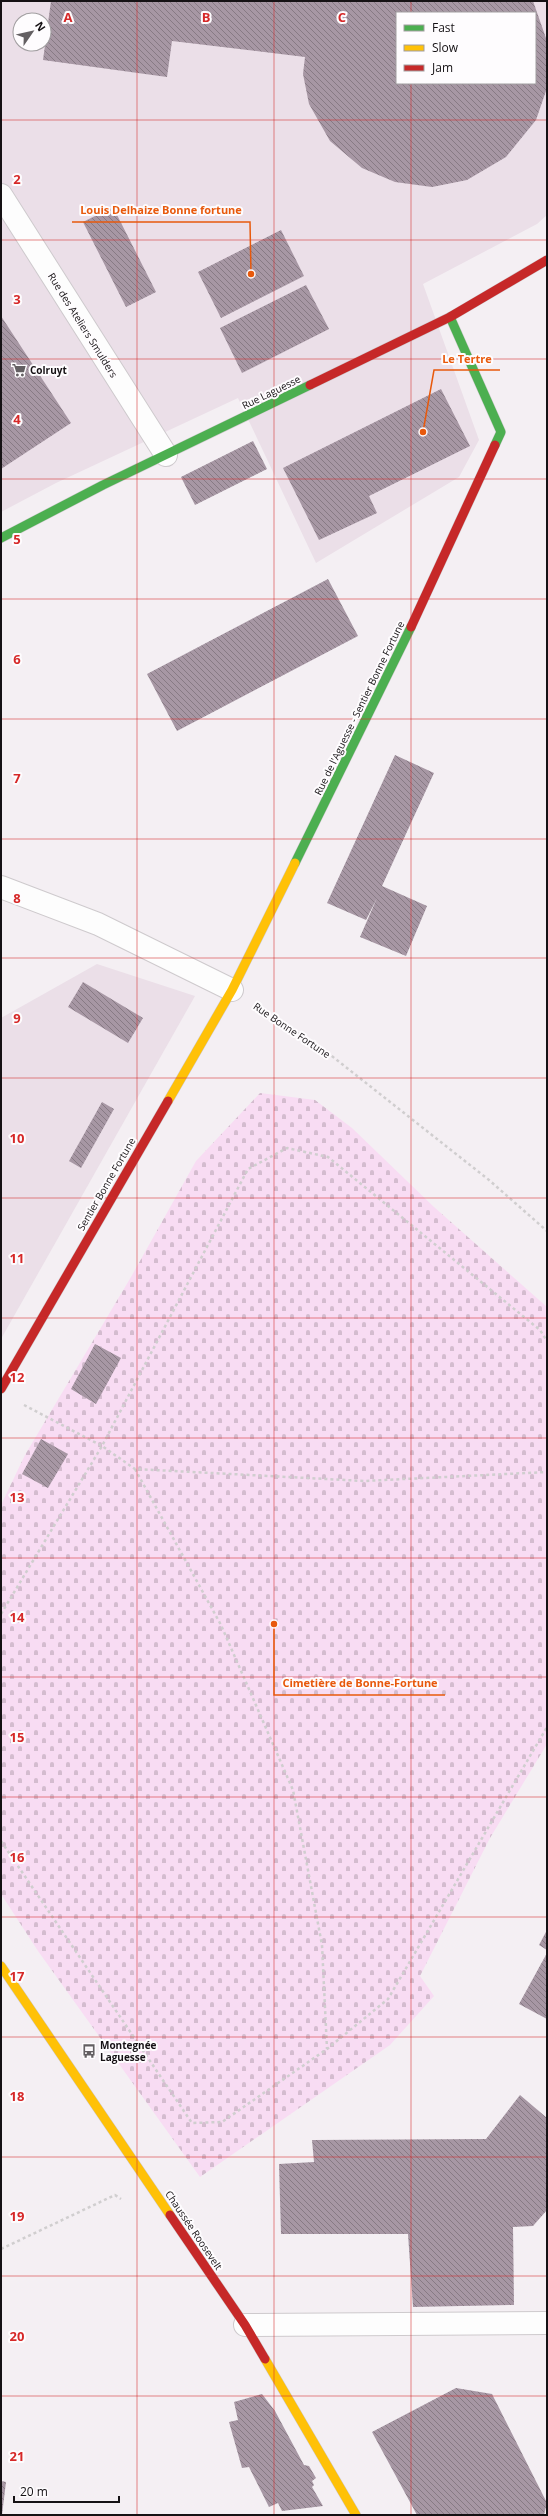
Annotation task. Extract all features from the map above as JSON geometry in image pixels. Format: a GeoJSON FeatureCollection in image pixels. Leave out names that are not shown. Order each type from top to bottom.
{"type":"FeatureCollection","features":[{"type":"Feature","properties":{"kind":"street","name":"Rue des Ateliers Smulders"},"geometry":{"type":"LineString","coordinates":[[1,195],[166,455]]}},
{"type":"Feature","properties":{"kind":"street","name":"Rue Laguesse"},"geometry":{"type":"LineString","coordinates":[[1,538],[166,455],[450,317],[547,260]]}},
{"type":"Feature","properties":{"kind":"street","name":"Rue de l'Aguesse - Sentier Bonne Fortune"},"geometry":{"type":"LineString","coordinates":[[232,990],[397,657],[501,432],[450,317]]}},
{"type":"Feature","properties":{"kind":"street"},"geometry":{"type":"LineString","coordinates":[[1,887],[98,924],[232,990]]}},
{"type":"Feature","properties":{"kind":"street","name":"Sentier Bonne Fortune"},"geometry":{"type":"LineString","coordinates":[[1,1389],[232,990]]}},
{"type":"Feature","properties":{"kind":"street","name":"Chaussée Roosevelt"},"geometry":{"type":"LineString","coordinates":[[1,1966],[245,2325],[356,2515]]}},
{"type":"Feature","properties":{"kind":"street"},"geometry":{"type":"LineString","coordinates":[[245,2325],[547,2323]]}},
{"type":"Feature","properties":{"kind":"path","name":"Rue Bonne Fortune"},"geometry":{"type":"LineString","coordinates":[[232,990],[328,1053],[489,1180],[547,1231]]}},
{"type":"Feature","properties":{"kind":"path"},"geometry":{"type":"LineString","coordinates":[[1,1614],[102,1446],[248,1169],[287,1148],[328,1157],[540,1330],[547,1341]]}},
{"type":"Feature","properties":{"kind":"path"},"geometry":{"type":"LineString","coordinates":[[21,1404],[102,1446],[135,1469],[221,1625],[293,1790],[322,1945],[327,2049]]}},
{"type":"Feature","properties":{"kind":"path"},"geometry":{"type":"LineString","coordinates":[[135,1469],[364,1481],[547,1472]]}},
{"type":"Feature","properties":{"kind":"path"},"geometry":{"type":"LineString","coordinates":[[1,1841],[192,2123],[222,2122],[327,2049],[388,1999],[547,1727]]}},
{"type":"Feature","properties":{"kind":"path"},"geometry":{"type":"LineString","coordinates":[[1,2249],[115,2196],[122,2199]]}},
{"type":"Feature","properties":{"kind":"shaded area"},"geometry":{"type":"Polygon","coordinates":[[[1,1],[547,1],[547,215],[537,224],[423,284],[479,440],[459,477],[316,563],[238,398],[56,483],[1,512],[1,1]]]}},
{"type":"Feature","properties":{"kind":"shaded area"},"geometry":{"type":"Polygon","coordinates":[[[97,964],[195,996],[1,1339],[1,1018],[97,964]]]}},
{"type":"Feature","properties":{"kind":"green space"},"geometry":{"type":"Polygon","coordinates":[[[260,1093],[315,1100],[352,1128],[434,1207],[547,1307],[547,1744],[490,1838],[420,1976],[434,1996],[390,2045],[200,2177],[38,1951],[1,1894],[1,1505],[25,1455],[131,1277],[196,1161],[260,1093]]]}},
{"type":"Feature","properties":{"kind":"building"},"geometry":{"type":"Polygon","coordinates":[[[51,1],[533,1],[547,41],[547,88],[536,120],[506,157],[467,180],[432,187],[395,182],[362,168],[330,141],[309,104],[303,74],[305,57],[172,41],[167,77],[43,60],[44,52],[52,52],[52,12],[50,12],[51,1]]]}},
{"type":"Feature","properties":{"kind":"building"},"geometry":{"type":"Polygon","coordinates":[[[113,207],[156,292],[126,307],[83,222],[113,207]]]}},
{"type":"Feature","properties":{"kind":"building"},"geometry":{"type":"Polygon","coordinates":[[[281,230],[304,276],[221,318],[198,272],[281,230]]]}},
{"type":"Feature","properties":{"kind":"building"},"geometry":{"type":"Polygon","coordinates":[[[306,285],[329,329],[242,373],[220,328],[306,285]]]}},
{"type":"Feature","properties":{"kind":"building","name":"Colruyt"},"geometry":{"type":"Polygon","coordinates":[[[1,316],[71,423],[1,469],[1,316]]]}},
{"type":"Feature","properties":{"kind":"building"},"geometry":{"type":"Polygon","coordinates":[[[441,389],[470,446],[369,496],[377,513],[319,540],[283,468],[441,389]]]}},
{"type":"Feature","properties":{"kind":"building"},"geometry":{"type":"Polygon","coordinates":[[[253,441],[267,469],[195,505],[181,477],[253,441]]]}},
{"type":"Feature","properties":{"kind":"building"},"geometry":{"type":"Polygon","coordinates":[[[328,579],[358,636],[177,731],[147,674],[328,579]]]}},
{"type":"Feature","properties":{"kind":"building"},"geometry":{"type":"Polygon","coordinates":[[[395,755],[434,773],[382,886],[427,906],[406,956],[360,937],[377,898],[366,920],[327,903],[395,755]]]}},
{"type":"Feature","properties":{"kind":"building"},"geometry":{"type":"Polygon","coordinates":[[[83,982],[143,1018],[128,1043],[68,1007],[83,982]]]}},
{"type":"Feature","properties":{"kind":"building"},"geometry":{"type":"Polygon","coordinates":[[[102,1102],[114,1109],[81,1168],[69,1161],[102,1102]]]}},
{"type":"Feature","properties":{"kind":"building"},"geometry":{"type":"Polygon","coordinates":[[[95,1344],[121,1358],[96,1404],[71,1389],[95,1344]]]}},
{"type":"Feature","properties":{"kind":"building"},"geometry":{"type":"Polygon","coordinates":[[[41,1439],[68,1454],[48,1488],[22,1474],[41,1439]]]}},
{"type":"Feature","properties":{"kind":"building"},"geometry":{"type":"Polygon","coordinates":[[[547,1930],[547,1950],[539,1945],[547,1930]]]}},
{"type":"Feature","properties":{"kind":"building"},"geometry":{"type":"Polygon","coordinates":[[[547,1953],[547,2019],[519,2004],[547,1953]]]}},
{"type":"Feature","properties":{"kind":"building"},"geometry":{"type":"Polygon","coordinates":[[[520,2095],[547,2118],[547,2210],[533,2226],[513,2227],[514,2305],[413,2307],[408,2234],[281,2234],[279,2164],[314,2162],[312,2140],[486,2139],[520,2095]]]}},
{"type":"Feature","properties":{"kind":"building"},"geometry":{"type":"Polygon","coordinates":[[[456,2388],[492,2394],[547,2503],[544,2515],[417,2515],[372,2432],[456,2388]]]}},
{"type":"Feature","properties":{"kind":"building"},"geometry":{"type":"Polygon","coordinates":[[[262,2394],[275,2411],[304,2465],[309,2466],[316,2478],[312,2481],[314,2485],[312,2487],[323,2506],[282,2511],[278,2503],[269,2507],[249,2467],[242,2468],[229,2422],[238,2420],[234,2402],[262,2394]]]}},
{"type":"Feature","properties":{"kind":"building"},"geometry":{"type":"Polygon","coordinates":[[[1,2481],[6,2482],[2,2515],[1,2515],[1,2481]]]}},
{"type":"Feature","properties":{"kind":"traffic: fast"},"geometry":{"type":"LineString","coordinates":[[450,317],[501,432],[495,445]]}},
{"type":"Feature","properties":{"kind":"traffic: fast"},"geometry":{"type":"LineString","coordinates":[[1,538],[103,485],[310,385]]}},
{"type":"Feature","properties":{"kind":"traffic: fast"},"geometry":{"type":"LineString","coordinates":[[295,863],[411,627]]}},
{"type":"Feature","properties":{"kind":"traffic: slow"},"geometry":{"type":"LineString","coordinates":[[168,1101],[232,990],[295,863]]}},
{"type":"Feature","properties":{"kind":"traffic: slow"},"geometry":{"type":"LineString","coordinates":[[1,1966],[170,2215]]}},
{"type":"Feature","properties":{"kind":"traffic: slow"},"geometry":{"type":"LineString","coordinates":[[265,2359],[356,2515]]}},
{"type":"Feature","properties":{"kind":"traffic: jam"},"geometry":{"type":"LineString","coordinates":[[310,385],[450,317],[547,260]]}},
{"type":"Feature","properties":{"kind":"traffic: jam"},"geometry":{"type":"LineString","coordinates":[[411,627],[495,445]]}},
{"type":"Feature","properties":{"kind":"traffic: jam"},"geometry":{"type":"LineString","coordinates":[[1,1389],[168,1101]]}},
{"type":"Feature","properties":{"kind":"traffic: jam"},"geometry":{"type":"LineString","coordinates":[[170,2215],[245,2325],[265,2359]]}},
{"type":"Feature","properties":{"kind":"place","name":"Louis Delhaize Bonne fortune"},"geometry":{"type":"Point","coordinates":[251,274]}},
{"type":"Feature","properties":{"kind":"place","name":"Colruyt"},"geometry":{"type":"Point","coordinates":[19,370]}},
{"type":"Feature","properties":{"kind":"place","name":"Le Tertre"},"geometry":{"type":"Point","coordinates":[423,432]}},
{"type":"Feature","properties":{"kind":"place","name":"Cimetière de Bonne-Fortune"},"geometry":{"type":"Point","coordinates":[274,1624]}},
{"type":"Feature","properties":{"kind":"place","name":"Montegnée Laguesse"},"geometry":{"type":"Point","coordinates":[89,2051]}}]}
